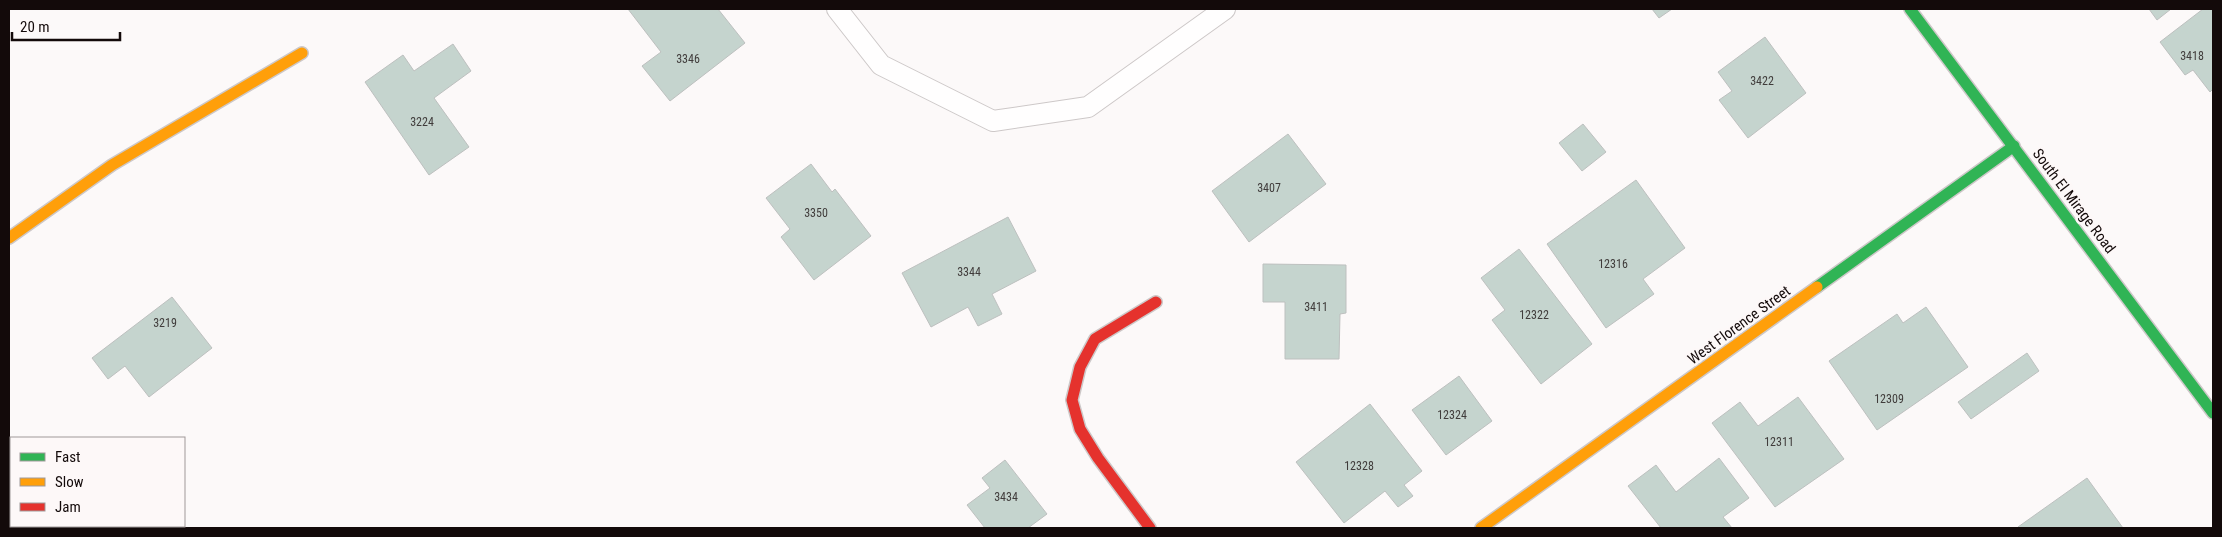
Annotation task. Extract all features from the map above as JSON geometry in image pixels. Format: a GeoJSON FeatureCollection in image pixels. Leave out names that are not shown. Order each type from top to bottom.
{"type":"FeatureCollection","features":[{"type":"Feature","properties":{"kind":"street","name":"South El Mirage Road"},"geometry":{"type":"LineString","coordinates":[[1910,9],[2213,413]]}},
{"type":"Feature","properties":{"kind":"street"},"geometry":{"type":"LineString","coordinates":[[9,238],[112,165],[302,53]]}},
{"type":"Feature","properties":{"kind":"street","name":"West Florence Street"},"geometry":{"type":"LineString","coordinates":[[1481,528],[2014,146]]}},
{"type":"Feature","properties":{"kind":"street"},"geometry":{"type":"LineString","coordinates":[[1150,528],[1098,458],[1080,429],[1072,400],[1080,367],[1094,339],[1156,302]]}},
{"type":"Feature","properties":{"kind":"lane"},"geometry":{"type":"LineString","coordinates":[[837,9],[881,65],[993,121],[1088,107],[1225,9]]}},
{"type":"Feature","properties":{"kind":"building"},"geometry":{"type":"Polygon","coordinates":[[[628,9],[718,9],[745,43],[670,101],[642,66],[661,52],[628,9]]]}},
{"type":"Feature","properties":{"kind":"building"},"geometry":{"type":"Polygon","coordinates":[[[1652,9],[1672,9],[1659,18],[1652,9]]]}},
{"type":"Feature","properties":{"kind":"building"},"geometry":{"type":"Polygon","coordinates":[[[2149,9],[2171,9],[2157,20],[2149,9]]]}},
{"type":"Feature","properties":{"kind":"building"},"geometry":{"type":"Polygon","coordinates":[[[2203,9],[2213,9],[2213,89],[2210,92],[2193,70],[2185,75],[2160,42],[2203,9]]]}},
{"type":"Feature","properties":{"kind":"building"},"geometry":{"type":"Polygon","coordinates":[[[1765,37],[1806,93],[1748,138],[1719,100],[1732,91],[1718,72],[1765,37]]]}},
{"type":"Feature","properties":{"kind":"building"},"geometry":{"type":"Polygon","coordinates":[[[453,44],[471,71],[434,98],[469,147],[429,175],[365,82],[403,55],[414,71],[453,44]]]}},
{"type":"Feature","properties":{"kind":"building"},"geometry":{"type":"Polygon","coordinates":[[[1583,124],[1606,152],[1582,171],[1559,143],[1583,124]]]}},
{"type":"Feature","properties":{"kind":"building"},"geometry":{"type":"Polygon","coordinates":[[[1288,134],[1326,184],[1249,242],[1212,191],[1288,134]]]}},
{"type":"Feature","properties":{"kind":"building"},"geometry":{"type":"Polygon","coordinates":[[[811,164],[832,192],[835,189],[871,236],[814,280],[781,237],[790,229],[766,198],[811,164]]]}},
{"type":"Feature","properties":{"kind":"building"},"geometry":{"type":"Polygon","coordinates":[[[1636,180],[1685,248],[1643,279],[1654,294],[1606,328],[1547,244],[1636,180]]]}},
{"type":"Feature","properties":{"kind":"building"},"geometry":{"type":"Polygon","coordinates":[[[1008,217],[1036,271],[992,294],[1002,314],[978,326],[968,307],[931,327],[902,273],[1008,217]]]}},
{"type":"Feature","properties":{"kind":"building"},"geometry":{"type":"Polygon","coordinates":[[[1519,249],[1592,344],[1541,384],[1492,320],[1505,310],[1481,278],[1519,249]]]}},
{"type":"Feature","properties":{"kind":"building"},"geometry":{"type":"Polygon","coordinates":[[[1263,264],[1346,265],[1346,313],[1340,314],[1339,359],[1285,359],[1285,302],[1263,302],[1263,264]]]}},
{"type":"Feature","properties":{"kind":"building"},"geometry":{"type":"Polygon","coordinates":[[[172,297],[212,348],[149,397],[125,366],[108,379],[92,358],[172,297]]]}},
{"type":"Feature","properties":{"kind":"building"},"geometry":{"type":"Polygon","coordinates":[[[1926,307],[1968,367],[1877,430],[1829,361],[1897,314],[1903,323],[1926,307]]]}},
{"type":"Feature","properties":{"kind":"building"},"geometry":{"type":"Polygon","coordinates":[[[2027,353],[2039,371],[1971,419],[1958,402],[2027,353]]]}},
{"type":"Feature","properties":{"kind":"building"},"geometry":{"type":"Polygon","coordinates":[[[1459,376],[1492,421],[1446,455],[1412,410],[1459,376]]]}},
{"type":"Feature","properties":{"kind":"building"},"geometry":{"type":"Polygon","coordinates":[[[1798,397],[1844,459],[1775,507],[1712,423],[1740,402],[1758,426],[1798,397]]]}},
{"type":"Feature","properties":{"kind":"building"},"geometry":{"type":"Polygon","coordinates":[[[1370,404],[1422,471],[1404,485],[1413,496],[1398,507],[1385,491],[1344,523],[1296,462],[1370,404]]]}},
{"type":"Feature","properties":{"kind":"building"},"geometry":{"type":"Polygon","coordinates":[[[1719,458],[1749,498],[1723,517],[1732,528],[1661,528],[1628,486],[1656,465],[1676,492],[1719,458]]]}},
{"type":"Feature","properties":{"kind":"building"},"geometry":{"type":"Polygon","coordinates":[[[1005,460],[1047,514],[1028,528],[985,528],[967,505],[990,488],[982,478],[1005,460]]]}},
{"type":"Feature","properties":{"kind":"building"},"geometry":{"type":"Polygon","coordinates":[[[2087,478],[2123,528],[2018,528],[2018,527],[2087,478]]]}},
{"type":"Feature","properties":{"kind":"traffic: fast"},"geometry":{"type":"LineString","coordinates":[[1910,9],[2213,413]]}},
{"type":"Feature","properties":{"kind":"traffic: fast"},"geometry":{"type":"LineString","coordinates":[[1817,287],[2014,146]]}},
{"type":"Feature","properties":{"kind":"traffic: slow"},"geometry":{"type":"LineString","coordinates":[[9,238],[112,165],[302,53]]}},
{"type":"Feature","properties":{"kind":"traffic: slow"},"geometry":{"type":"LineString","coordinates":[[1481,528],[1817,287]]}},
{"type":"Feature","properties":{"kind":"traffic: jam"},"geometry":{"type":"LineString","coordinates":[[1150,528],[1098,458],[1080,429],[1072,400],[1080,367],[1095,339],[1156,302]]}}]}
